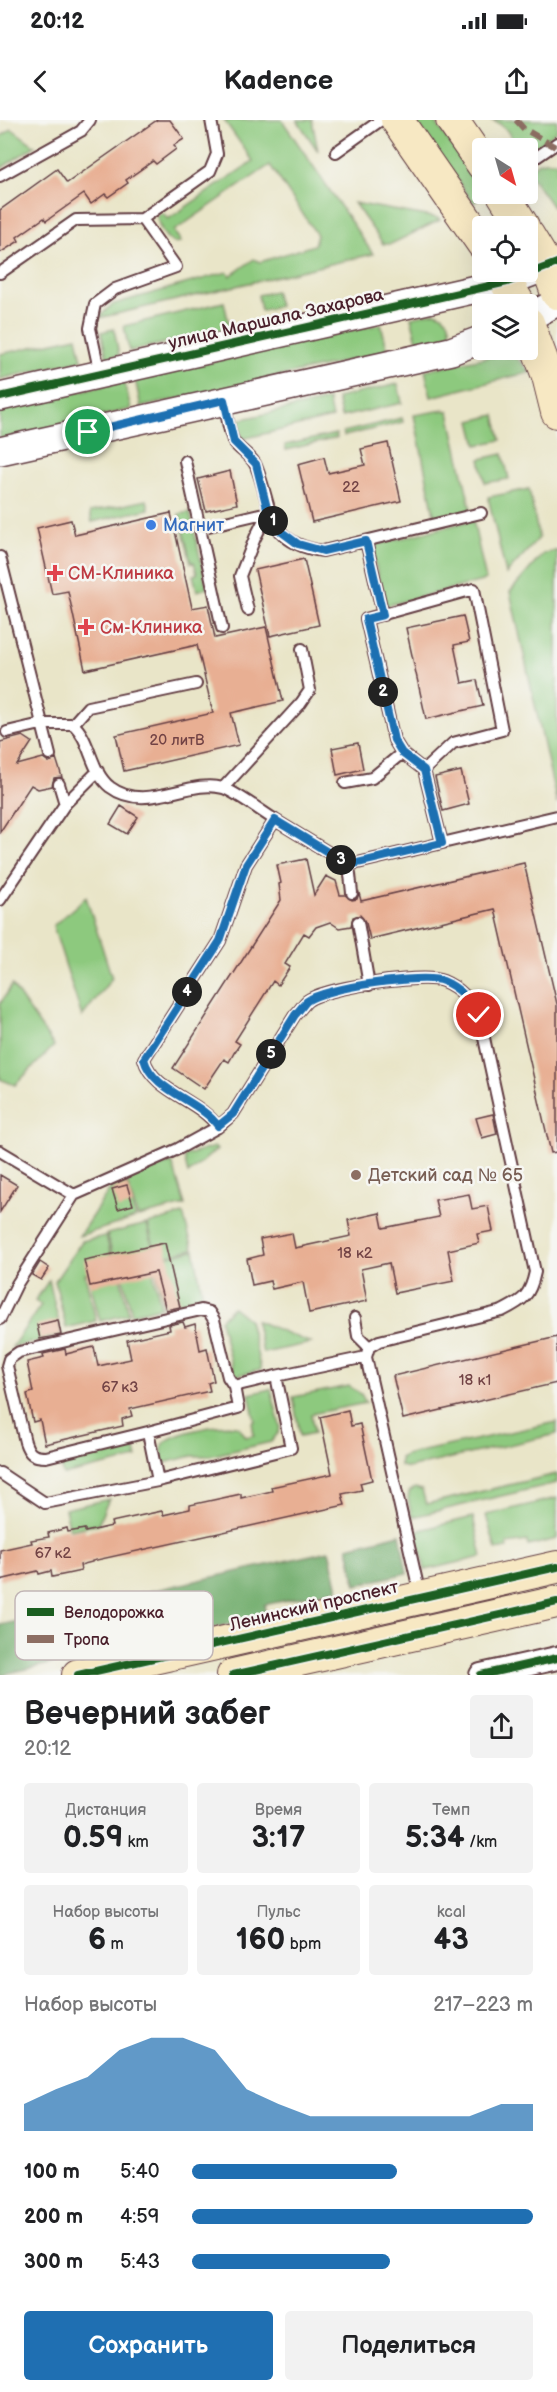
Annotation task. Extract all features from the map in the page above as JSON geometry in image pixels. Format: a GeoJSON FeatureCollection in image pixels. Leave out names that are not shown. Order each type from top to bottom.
{"type":"FeatureCollection","features":[{"type":"Feature","properties":{"kind":"main road"},"geometry":{"type":"LineString","coordinates":[[397,120],[472,228]]}},
{"type":"Feature","properties":{"kind":"main road"},"geometry":{"type":"LineString","coordinates":[[452,120],[472,149]]}},
{"type":"Feature","properties":{"kind":"main road"},"geometry":{"type":"LineString","coordinates":[[538,250],[554,275]]}},
{"type":"Feature","properties":{"kind":"main road"},"geometry":{"type":"LineString","coordinates":[[538,348],[557,412]]}},
{"type":"Feature","properties":{"kind":"main road","name":"Ленинский проспект"},"geometry":{"type":"LineString","coordinates":[[213,1645],[557,1567]]}},
{"type":"Feature","properties":{"kind":"main road"},"geometry":{"type":"LineString","coordinates":[[233,1675],[557,1602]]}},
{"type":"Feature","properties":{"kind":"main road","name":"Ленинский проспект"},"geometry":{"type":"LineString","coordinates":[[78,1675],[145,1660]]}},
{"type":"Feature","properties":{"kind":"street","name":"улица Маршала Захарова"},"geometry":{"type":"LineString","coordinates":[[0,397],[554,275]]}},
{"type":"Feature","properties":{"kind":"street"},"geometry":{"type":"LineString","coordinates":[[538,314],[557,302]]}},
{"type":"Feature","properties":{"kind":"street"},"geometry":{"type":"LineString","coordinates":[[0,451],[451,351],[472,343]]}},
{"type":"Feature","properties":{"kind":"street"},"geometry":{"type":"LineString","coordinates":[[481,1675],[557,1658]]}},
{"type":"Feature","properties":{"kind":"lane"},"geometry":{"type":"LineString","coordinates":[[0,176],[81,131],[90,120]]}},
{"type":"Feature","properties":{"kind":"lane"},"geometry":{"type":"LineString","coordinates":[[0,273],[76,220],[142,219],[210,171],[217,154],[211,120]]}},
{"type":"Feature","properties":{"kind":"lane"},"geometry":{"type":"LineString","coordinates":[[336,152],[381,120]]}},
{"type":"Feature","properties":{"kind":"lane"},"geometry":{"type":"LineString","coordinates":[[538,156],[557,143]]}},
{"type":"Feature","properties":{"kind":"lane"},"geometry":{"type":"LineString","coordinates":[[100,374],[90,328],[95,304],[115,289],[176,267],[142,219]]}},
{"type":"Feature","properties":{"kind":"lane"},"geometry":{"type":"LineString","coordinates":[[224,400],[234,442],[256,464],[268,512],[279,530],[298,544],[323,551],[482,513]]}},
{"type":"Feature","properties":{"kind":"lane"},"geometry":{"type":"LineString","coordinates":[[185,461],[222,628]]}},
{"type":"Feature","properties":{"kind":"lane"},"geometry":{"type":"LineString","coordinates":[[200,528],[268,512]]}},
{"type":"Feature","properties":{"kind":"lane"},"geometry":{"type":"LineString","coordinates":[[248,610],[240,576],[255,537],[268,512]]}},
{"type":"Feature","properties":{"kind":"lane"},"geometry":{"type":"LineString","coordinates":[[366,541],[383,615]]}},
{"type":"Feature","properties":{"kind":"lane"},"geometry":{"type":"LineString","coordinates":[[0,557],[50,755]]}},
{"type":"Feature","properties":{"kind":"lane"},"geometry":{"type":"LineString","coordinates":[[424,770],[453,743],[502,730],[474,589],[366,619],[394,740],[402,753],[424,770],[442,843]]}},
{"type":"Feature","properties":{"kind":"lane"},"geometry":{"type":"LineString","coordinates":[[224,788],[302,703],[310,690],[302,649]]}},
{"type":"Feature","properties":{"kind":"lane"},"geometry":{"type":"LineString","coordinates":[[73,724],[88,707],[196,684]]}},
{"type":"Feature","properties":{"kind":"lane"},"geometry":{"type":"LineString","coordinates":[[7,732],[41,724],[73,724],[80,729],[98,771],[109,786],[124,795],[149,798],[202,788],[224,788],[349,865],[557,816]]}},
{"type":"Feature","properties":{"kind":"lane"},"geometry":{"type":"LineString","coordinates":[[345,783],[372,778],[402,753]]}},
{"type":"Feature","properties":{"kind":"lane"},"geometry":{"type":"LineString","coordinates":[[0,900],[65,804],[98,771]]}},
{"type":"Feature","properties":{"kind":"lane"},"geometry":{"type":"LineString","coordinates":[[59,784],[65,804]]}},
{"type":"Feature","properties":{"kind":"lane"},"geometry":{"type":"LineString","coordinates":[[218,1126],[203,1110],[147,1071],[144,1059],[220,941],[246,865],[275,820]]}},
{"type":"Feature","properties":{"kind":"lane"},"geometry":{"type":"LineString","coordinates":[[349,865],[352,893]]}},
{"type":"Feature","properties":{"kind":"lane"},"geometry":{"type":"LineString","coordinates":[[358,922],[369,985]]}},
{"type":"Feature","properties":{"kind":"lane"},"geometry":{"type":"LineString","coordinates":[[0,1319],[17,1284],[74,1195],[178,1149],[218,1126],[233,1114],[295,1015],[308,1001],[323,993],[412,978],[441,980],[465,993],[479,1015],[535,1272],[531,1289],[521,1302],[502,1311],[379,1341],[367,1352],[234,1386]]}},
{"type":"Feature","properties":{"kind":"lane"},"geometry":{"type":"LineString","coordinates":[[0,1151],[74,1195]]}},
{"type":"Feature","properties":{"kind":"lane"},"geometry":{"type":"LineString","coordinates":[[201,1310],[209,1312],[214,1320],[228,1377],[234,1386],[238,1408],[46,1457],[36,1457],[29,1453],[25,1442],[7,1366],[9,1359],[19,1352],[201,1310]]}},
{"type":"Feature","properties":{"kind":"lane"},"geometry":{"type":"LineString","coordinates":[[355,1318],[358,1336],[367,1352],[421,1598]]}},
{"type":"Feature","properties":{"kind":"lane"},"geometry":{"type":"LineString","coordinates":[[0,1473],[45,1503],[158,1481],[291,1448],[276,1376]]}},
{"type":"Feature","properties":{"kind":"lane"},"geometry":{"type":"LineString","coordinates":[[148,1432],[158,1481]]}},
{"type":"Feature","properties":{"kind":"green space"},"geometry":{"type":"Polygon","coordinates":[[[224,120],[282,120],[373,254],[99,318],[114,304],[227,272],[230,276],[254,259],[260,262],[314,245],[317,235],[270,165],[174,231],[181,242],[173,243],[165,235],[158,221],[158,214],[163,213],[168,219],[253,161],[224,120]]]}},
{"type":"Feature","properties":{"kind":"green space"},"geometry":{"type":"Polygon","coordinates":[[[297,120],[312,120],[318,151],[297,120]]]}},
{"type":"Feature","properties":{"kind":"green space"},"geometry":{"type":"Polygon","coordinates":[[[415,120],[434,120],[472,175],[472,202],[415,120]]]}},
{"type":"Feature","properties":{"kind":"green space"},"geometry":{"type":"Polygon","coordinates":[[[491,120],[557,120],[557,130],[538,146],[538,138],[511,138],[500,124],[491,120]]]}},
{"type":"Feature","properties":{"kind":"green space"},"geometry":{"type":"Polygon","coordinates":[[[12,129],[35,146],[0,169],[0,137],[12,129]]]}},
{"type":"Feature","properties":{"kind":"green space"},"geometry":{"type":"Polygon","coordinates":[[[557,161],[557,208],[553,207],[538,186],[538,163],[557,161]]]}},
{"type":"Feature","properties":{"kind":"green space"},"geometry":{"type":"Polygon","coordinates":[[[354,203],[440,220],[391,244],[383,244],[354,203]]]}},
{"type":"Feature","properties":{"kind":"green space"},"geometry":{"type":"Polygon","coordinates":[[[275,291],[279,306],[261,311],[258,295],[275,291]]]}},
{"type":"Feature","properties":{"kind":"green space"},"geometry":{"type":"Polygon","coordinates":[[[224,302],[230,329],[129,351],[124,326],[224,302]]]}},
{"type":"Feature","properties":{"kind":"green space"},"geometry":{"type":"Polygon","coordinates":[[[434,312],[447,319],[450,332],[443,340],[418,345],[411,317],[434,312]]]}},
{"type":"Feature","properties":{"kind":"green space"},"geometry":{"type":"Polygon","coordinates":[[[381,324],[388,352],[141,407],[135,379],[381,324]]]}},
{"type":"Feature","properties":{"kind":"green space"},"geometry":{"type":"Polygon","coordinates":[[[114,329],[119,355],[107,358],[101,332],[114,329]]]}},
{"type":"Feature","properties":{"kind":"green space"},"geometry":{"type":"Polygon","coordinates":[[[77,337],[82,360],[0,379],[0,354],[77,337]]]}},
{"type":"Feature","properties":{"kind":"green space"},"geometry":{"type":"Polygon","coordinates":[[[474,360],[519,360],[530,372],[431,397],[425,370],[474,360]]]}},
{"type":"Feature","properties":{"kind":"green space"},"geometry":{"type":"Polygon","coordinates":[[[124,381],[131,409],[0,439],[0,409],[124,381]]]}},
{"type":"Feature","properties":{"kind":"green space"},"geometry":{"type":"Polygon","coordinates":[[[398,384],[402,403],[341,417],[337,398],[398,384]]]}},
{"type":"Feature","properties":{"kind":"green space"},"geometry":{"type":"Polygon","coordinates":[[[328,400],[332,418],[242,439],[238,420],[328,400]]]}},
{"type":"Feature","properties":{"kind":"green space"},"geometry":{"type":"Polygon","coordinates":[[[444,410],[449,412],[471,510],[435,519],[414,415],[444,410]]]}},
{"type":"Feature","properties":{"kind":"green space"},"geometry":{"type":"Polygon","coordinates":[[[495,415],[501,440],[477,445],[471,421],[495,415]]]}},
{"type":"Feature","properties":{"kind":"green space"},"geometry":{"type":"Polygon","coordinates":[[[402,418],[403,422],[344,436],[343,432],[402,418]]]}},
{"type":"Feature","properties":{"kind":"green space"},"geometry":{"type":"Polygon","coordinates":[[[336,434],[337,438],[286,450],[285,445],[336,434]]]}},
{"type":"Feature","properties":{"kind":"green space"},"geometry":{"type":"Polygon","coordinates":[[[503,454],[509,479],[485,483],[480,459],[503,454]]]}},
{"type":"Feature","properties":{"kind":"green space"},"geometry":{"type":"Polygon","coordinates":[[[529,489],[539,538],[506,574],[488,497],[529,489]]]}},
{"type":"Feature","properties":{"kind":"green space"},"geometry":{"type":"Polygon","coordinates":[[[147,500],[149,509],[92,522],[90,512],[147,500]]]}},
{"type":"Feature","properties":{"kind":"green space"},"geometry":{"type":"Polygon","coordinates":[[[190,512],[207,588],[197,591],[193,575],[197,574],[194,562],[191,563],[179,514],[190,512]]]}},
{"type":"Feature","properties":{"kind":"green space"},"geometry":{"type":"Polygon","coordinates":[[[473,520],[486,580],[385,606],[371,546],[473,520]]]}},
{"type":"Feature","properties":{"kind":"green space"},"geometry":{"type":"Polygon","coordinates":[[[557,550],[557,804],[510,592],[543,554],[557,550]]]}},
{"type":"Feature","properties":{"kind":"green space"},"geometry":{"type":"Polygon","coordinates":[[[86,897],[112,978],[82,1017],[53,926],[86,897]]]}},
{"type":"Feature","properties":{"kind":"green space"},"geometry":{"type":"Polygon","coordinates":[[[12,985],[54,1046],[15,1085],[0,1079],[0,1004],[12,985]]]}},
{"type":"Feature","properties":{"kind":"green space"},"geometry":{"type":"Polygon","coordinates":[[[214,1147],[217,1149],[188,1174],[184,1156],[214,1147]]]}},
{"type":"Feature","properties":{"kind":"green space"},"geometry":{"type":"Polygon","coordinates":[[[172,1162],[185,1205],[138,1217],[126,1180],[172,1162]]]}},
{"type":"Feature","properties":{"kind":"green space"},"geometry":{"type":"Polygon","coordinates":[[[125,1182],[136,1218],[79,1236],[111,1187],[125,1182]]]}},
{"type":"Feature","properties":{"kind":"green space"},"geometry":{"type":"Polygon","coordinates":[[[183,1214],[193,1249],[157,1258],[148,1224],[183,1214]]]}},
{"type":"Feature","properties":{"kind":"green space"},"geometry":{"type":"Polygon","coordinates":[[[147,1224],[155,1258],[150,1260],[161,1307],[132,1314],[120,1267],[118,1268],[129,1314],[100,1321],[88,1275],[116,1268],[107,1234],[147,1224]]]}},
{"type":"Feature","properties":{"kind":"green space"},"geometry":{"type":"Polygon","coordinates":[[[106,1236],[114,1268],[85,1274],[96,1321],[66,1328],[55,1281],[82,1241],[106,1236]]]}},
{"type":"Feature","properties":{"kind":"green space"},"geometry":{"type":"Polygon","coordinates":[[[194,1250],[203,1297],[164,1307],[153,1260],[194,1250]]]}},
{"type":"Feature","properties":{"kind":"green space"},"geometry":{"type":"Polygon","coordinates":[[[49,1280],[62,1336],[12,1347],[41,1305],[35,1301],[49,1280]]]}},
{"type":"Feature","properties":{"kind":"green space"},"geometry":{"type":"Polygon","coordinates":[[[233,1307],[249,1320],[261,1370],[234,1376],[220,1320],[233,1307]]]}},
{"type":"Feature","properties":{"kind":"green space"},"geometry":{"type":"Polygon","coordinates":[[[255,1320],[311,1343],[263,1353],[255,1320]]]}},
{"type":"Feature","properties":{"kind":"green space"},"geometry":{"type":"Polygon","coordinates":[[[349,1386],[361,1394],[366,1403],[311,1414],[314,1433],[300,1436],[293,1397],[349,1386]]]}},
{"type":"Feature","properties":{"kind":"green space"},"geometry":{"type":"Polygon","coordinates":[[[271,1389],[280,1426],[279,1432],[271,1442],[210,1456],[192,1456],[164,1463],[162,1461],[162,1445],[187,1432],[232,1426],[239,1427],[246,1437],[254,1435],[252,1422],[255,1421],[249,1394],[271,1389]]]}},
{"type":"Feature","properties":{"kind":"green space"},"geometry":{"type":"Polygon","coordinates":[[[557,1422],[557,1434],[408,1468],[400,1466],[400,1458],[405,1455],[557,1422]]]}},
{"type":"Feature","properties":{"kind":"green space"},"geometry":{"type":"Polygon","coordinates":[[[134,1446],[137,1458],[63,1475],[60,1462],[134,1446]]]}},
{"type":"Feature","properties":{"kind":"green space"},"geometry":{"type":"Polygon","coordinates":[[[557,1474],[557,1483],[412,1517],[408,1499],[409,1492],[415,1488],[422,1490],[426,1504],[557,1474]]]}},
{"type":"Feature","properties":{"kind":"green space"},"geometry":{"type":"Polygon","coordinates":[[[557,1498],[557,1539],[528,1546],[527,1541],[507,1544],[508,1548],[496,1550],[486,1515],[557,1498]]]}},
{"type":"Feature","properties":{"kind":"green space"},"geometry":{"type":"Polygon","coordinates":[[[109,1499],[98,1524],[70,1530],[65,1509],[109,1499]]]}},
{"type":"Feature","properties":{"kind":"green space"},"geometry":{"type":"Polygon","coordinates":[[[473,1517],[482,1557],[425,1570],[416,1531],[473,1517]]]}},
{"type":"Feature","properties":{"kind":"green space"},"geometry":{"type":"Polygon","coordinates":[[[400,1534],[407,1573],[356,1585],[348,1547],[400,1534]]]}},
{"type":"Feature","properties":{"kind":"green space"},"geometry":{"type":"Polygon","coordinates":[[[329,1551],[338,1589],[264,1605],[266,1616],[213,1628],[213,1591],[151,1591],[329,1551]]]}},
{"type":"Feature","properties":{"kind":"green space"},"geometry":{"type":"Polygon","coordinates":[[[15,1622],[15,1660],[68,1660],[0,1675],[0,1625],[15,1622]]]}},
{"type":"Feature","properties":{"kind":"building"},"geometry":{"type":"Polygon","coordinates":[[[157,120],[170,120],[184,139],[174,145],[176,149],[156,164],[153,161],[126,180],[128,183],[108,197],[105,194],[91,204],[84,194],[46,221],[44,218],[17,237],[19,241],[0,253],[0,210],[57,169],[67,183],[157,120]]]}},
{"type":"Feature","properties":{"kind":"building"},"geometry":{"type":"Polygon","coordinates":[[[388,443],[401,501],[312,522],[298,464],[324,457],[328,473],[365,465],[361,449],[388,443]]]}},
{"type":"Feature","properties":{"kind":"building"},"geometry":{"type":"Polygon","coordinates":[[[230,471],[237,504],[206,511],[198,479],[230,471]]]}},
{"type":"Feature","properties":{"kind":"building"},"geometry":{"type":"Polygon","coordinates":[[[171,513],[192,608],[208,605],[215,638],[266,627],[283,701],[231,713],[239,745],[124,771],[116,735],[213,713],[197,645],[85,670],[68,591],[52,594],[37,528],[71,520],[75,535],[171,513]]]}},
{"type":"Feature","properties":{"kind":"building"},"geometry":{"type":"Polygon","coordinates":[[[304,559],[319,625],[270,636],[255,570],[304,559]]]}},
{"type":"Feature","properties":{"kind":"building"},"geometry":{"type":"Polygon","coordinates":[[[463,616],[469,642],[454,645],[462,683],[477,680],[483,706],[426,719],[406,628],[463,616]]]}},
{"type":"Feature","properties":{"kind":"building"},"geometry":{"type":"Polygon","coordinates":[[[23,736],[32,742],[17,765],[43,758],[49,762],[56,758],[62,777],[54,778],[52,786],[38,789],[31,785],[0,832],[0,742],[23,736]]]}},
{"type":"Feature","properties":{"kind":"building"},"geometry":{"type":"Polygon","coordinates":[[[358,743],[363,769],[337,775],[332,748],[358,743]]]}},
{"type":"Feature","properties":{"kind":"building"},"geometry":{"type":"Polygon","coordinates":[[[461,771],[469,804],[443,811],[435,777],[461,771]]]}},
{"type":"Feature","properties":{"kind":"building"},"geometry":{"type":"Polygon","coordinates":[[[121,806],[138,817],[127,834],[110,824],[121,806]]]}},
{"type":"Feature","properties":{"kind":"building"},"geometry":{"type":"Polygon","coordinates":[[[306,859],[314,895],[326,876],[336,881],[340,895],[345,895],[352,900],[357,899],[359,893],[361,901],[524,863],[557,1004],[557,1152],[551,1153],[495,909],[370,939],[366,923],[360,915],[353,917],[351,926],[339,928],[330,922],[316,927],[309,936],[304,933],[285,964],[290,967],[278,985],[273,981],[235,1041],[240,1044],[229,1062],[224,1059],[204,1089],[173,1068],[281,900],[279,884],[281,883],[277,865],[306,859]]]}},
{"type":"Feature","properties":{"kind":"building"},"geometry":{"type":"Polygon","coordinates":[[[493,1114],[497,1134],[482,1138],[476,1118],[493,1114]]]}},
{"type":"Feature","properties":{"kind":"building"},"geometry":{"type":"Polygon","coordinates":[[[0,1175],[17,1185],[0,1212],[0,1175]]]}},
{"type":"Feature","properties":{"kind":"building"},"geometry":{"type":"Polygon","coordinates":[[[127,1185],[133,1205],[118,1209],[112,1189],[127,1185]]]}},
{"type":"Feature","properties":{"kind":"building"},"geometry":{"type":"Polygon","coordinates":[[[469,1194],[472,1209],[488,1206],[493,1231],[477,1234],[479,1243],[448,1250],[454,1281],[395,1293],[389,1263],[361,1269],[367,1301],[309,1313],[303,1282],[272,1289],[270,1281],[252,1285],[247,1259],[263,1255],[260,1239],[292,1233],[295,1248],[351,1236],[348,1220],[380,1213],[383,1228],[439,1217],[435,1200],[469,1194]]]}},
{"type":"Feature","properties":{"kind":"building"},"geometry":{"type":"Polygon","coordinates":[[[165,1243],[180,1307],[166,1310],[156,1272],[90,1286],[84,1260],[165,1243]]]}},
{"type":"Feature","properties":{"kind":"building"},"geometry":{"type":"Polygon","coordinates":[[[40,1262],[49,1268],[41,1280],[32,1275],[40,1262]]]}},
{"type":"Feature","properties":{"kind":"building"},"geometry":{"type":"Polygon","coordinates":[[[58,1320],[61,1335],[40,1339],[37,1325],[58,1320]]]}},
{"type":"Feature","properties":{"kind":"building"},"geometry":{"type":"Polygon","coordinates":[[[183,1322],[185,1327],[195,1324],[200,1350],[207,1348],[214,1381],[208,1383],[210,1391],[130,1409],[132,1416],[122,1419],[123,1426],[45,1444],[40,1420],[33,1422],[27,1394],[33,1392],[27,1362],[44,1358],[43,1354],[65,1349],[66,1354],[94,1347],[98,1366],[131,1359],[127,1340],[170,1330],[169,1325],[183,1322]]]}},
{"type":"Feature","properties":{"kind":"building"},"geometry":{"type":"Polygon","coordinates":[[[557,1337],[557,1383],[403,1419],[393,1376],[557,1337]]]}},
{"type":"Feature","properties":{"kind":"building"},"geometry":{"type":"Polygon","coordinates":[[[348,1410],[351,1426],[360,1424],[372,1480],[360,1483],[362,1490],[342,1494],[345,1505],[92,1561],[80,1565],[81,1571],[52,1577],[51,1571],[39,1574],[38,1571],[0,1580],[0,1550],[49,1537],[48,1533],[67,1528],[68,1532],[85,1529],[85,1532],[112,1526],[111,1522],[162,1511],[163,1515],[190,1509],[190,1505],[241,1494],[241,1498],[272,1491],[271,1487],[332,1474],[320,1417],[348,1410]]]}},
{"type":"Feature","properties":{"kind":"marked path"},"geometry":{"type":"LineString","coordinates":[[516,120],[524,129],[557,148]]}},
{"type":"Feature","properties":{"kind":"cycle path"},"geometry":{"type":"LineString","coordinates":[[0,397],[507,282],[557,263]]}},
{"type":"Feature","properties":{"kind":"cycle path"},"geometry":{"type":"LineString","coordinates":[[213,1645],[557,1567]]}},
{"type":"Feature","properties":{"kind":"cycle path"},"geometry":{"type":"LineString","coordinates":[[233,1675],[557,1602]]}},
{"type":"Feature","properties":{"kind":"cycle path"},"geometry":{"type":"LineString","coordinates":[[481,1675],[557,1658]]}},
{"type":"Feature","properties":{"kind":"cycle path"},"geometry":{"type":"LineString","coordinates":[[78,1675],[145,1660]]}},
{"type":"Feature","properties":{"kind":"place","name":"Магнит"},"geometry":{"type":"Point","coordinates":[151,525]}},
{"type":"Feature","properties":{"kind":"place","name":"СМ-Клиника"},"geometry":{"type":"Point","coordinates":[55,573]}},
{"type":"Feature","properties":{"kind":"place","name":"См-Клиника"},"geometry":{"type":"Point","coordinates":[86,627]}},
{"type":"Feature","properties":{"kind":"place","name":"Детский сад № 65"},"geometry":{"type":"Point","coordinates":[356,1175]}},
{"type":"Feature","properties":{"kind":"route"},"geometry":{"type":"LineString","coordinates":[[88,432],[224,400],[234,442],[256,464],[268,512],[279,530],[298,544],[323,551],[366,541],[383,615],[366,619],[394,740],[402,753],[424,770],[442,843],[349,865],[275,820],[246,865],[220,941],[144,1059],[147,1071],[203,1110],[218,1126],[233,1114],[295,1015],[308,1001],[323,993],[412,978],[441,980],[465,993],[479,1015]]}}]}
